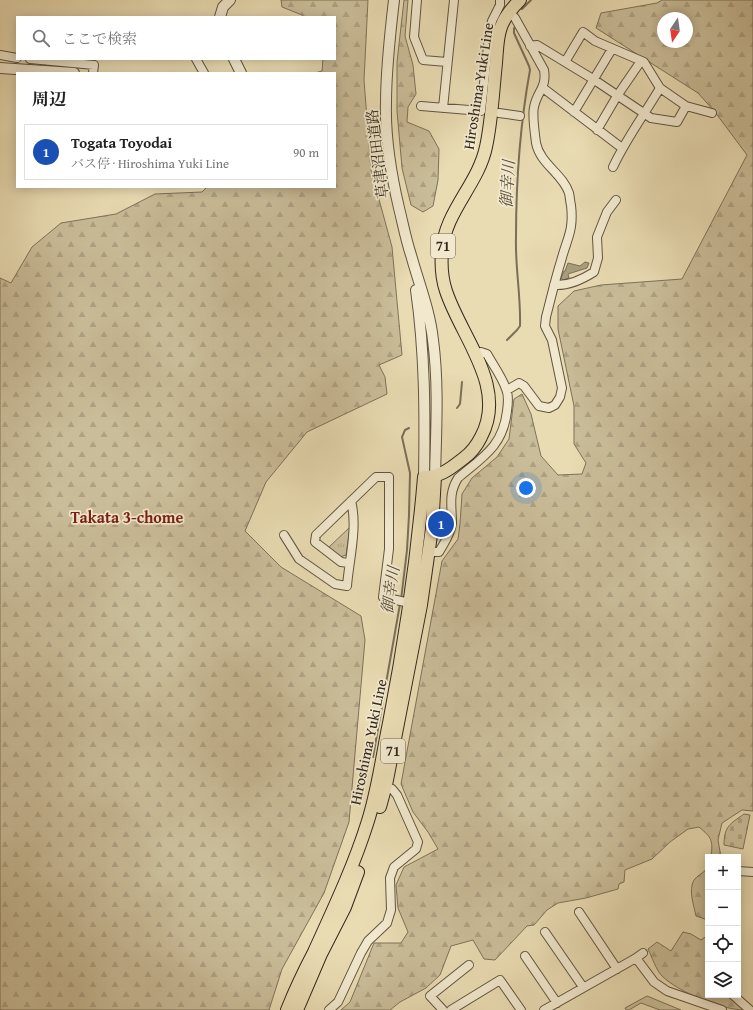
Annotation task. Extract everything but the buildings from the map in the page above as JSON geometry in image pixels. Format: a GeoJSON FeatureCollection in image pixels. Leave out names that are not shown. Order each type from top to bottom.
{"type":"FeatureCollection","features":[{"type":"Feature","properties":{"kind":"main road","name":"Hiroshima Yuki Line"},"geometry":{"type":"LineString","coordinates":[[430,477],[454,466],[467,456],[478,443],[484,432],[487,420],[489,397],[487,385],[476,354],[456,318],[445,290],[442,252],[445,232],[450,219],[482,161],[486,148],[491,112],[499,33],[504,19],[509,11],[520,0]]}},
{"type":"Feature","properties":{"kind":"main road","name":"Hiroshima Yuki Line"},"geometry":{"type":"LineString","coordinates":[[297,1010],[321,954],[345,907],[373,831],[416,604],[428,552],[430,477]]}},
{"type":"Feature","properties":{"kind":"main road","name":"Hiroshima Yuki Line"},"geometry":{"type":"LineString","coordinates":[[416,604],[420,528],[430,477]]}},
{"type":"Feature","properties":{"kind":"main road","name":"Hiroshima Yuki Line"},"geometry":{"type":"LineString","coordinates":[[287,1010],[355,861],[381,785]]}},
{"type":"Feature","properties":{"kind":"street"},"geometry":{"type":"LineString","coordinates":[[220,16],[223,7],[230,0]]}},
{"type":"Feature","properties":{"kind":"street","name":"草津沼田道路"},"geometry":{"type":"LineString","coordinates":[[394,0],[387,71],[386,104],[388,138],[392,171],[399,207],[428,313],[433,340],[436,397],[430,477]]}},
{"type":"Feature","properties":{"kind":"street"},"geometry":{"type":"LineString","coordinates":[[417,0],[414,37],[423,60],[447,62]]}},
{"type":"Feature","properties":{"kind":"street"},"geometry":{"type":"LineString","coordinates":[[443,108],[454,0]]}},
{"type":"Feature","properties":{"kind":"street"},"geometry":{"type":"LineString","coordinates":[[421,106],[483,111],[489,37],[492,20],[500,5],[500,0]]}},
{"type":"Feature","properties":{"kind":"street"},"geometry":{"type":"LineString","coordinates":[[507,390],[518,383],[524,386],[539,406],[549,408],[555,405],[560,397],[562,388],[552,340],[545,326],[554,285],[571,231],[572,217],[569,193],[561,179],[551,169],[536,144],[534,109],[536,99],[543,88],[545,79],[544,70],[515,18],[509,11]]}},
{"type":"Feature","properties":{"kind":"street"},"geometry":{"type":"LineString","coordinates":[[565,62],[583,32],[595,41],[644,62],[660,88],[686,106],[712,113]]}},
{"type":"Feature","properties":{"kind":"street"},"geometry":{"type":"LineString","coordinates":[[530,46],[537,45],[593,79],[651,118],[677,122],[686,106]]}},
{"type":"Feature","properties":{"kind":"street"},"geometry":{"type":"LineString","coordinates":[[574,112],[612,49]]}},
{"type":"Feature","properties":{"kind":"street"},"geometry":{"type":"LineString","coordinates":[[0,55],[16,58]]}},
{"type":"Feature","properties":{"kind":"street"},"geometry":{"type":"LineString","coordinates":[[41,60],[94,65],[93,72]]}},
{"type":"Feature","properties":{"kind":"street"},"geometry":{"type":"LineString","coordinates":[[197,60],[203,72]]}},
{"type":"Feature","properties":{"kind":"street"},"geometry":{"type":"LineString","coordinates":[[234,60],[240,72]]}},
{"type":"Feature","properties":{"kind":"street"},"geometry":{"type":"LineString","coordinates":[[597,130],[617,96],[641,61]]}},
{"type":"Feature","properties":{"kind":"street"},"geometry":{"type":"LineString","coordinates":[[0,68],[59,72]]}},
{"type":"Feature","properties":{"kind":"street"},"geometry":{"type":"LineString","coordinates":[[543,88],[622,148]]}},
{"type":"Feature","properties":{"kind":"street"},"geometry":{"type":"LineString","coordinates":[[613,167],[622,148],[645,114],[660,88]]}},
{"type":"Feature","properties":{"kind":"street"},"geometry":{"type":"LineString","coordinates":[[499,113],[520,116]]}},
{"type":"Feature","properties":{"kind":"street"},"geometry":{"type":"LineString","coordinates":[[554,285],[561,285],[594,272],[598,258],[597,237],[607,212],[616,200]]}},
{"type":"Feature","properties":{"kind":"street"},"geometry":{"type":"LineString","coordinates":[[428,552],[439,552],[449,534],[452,524],[450,501],[455,483],[458,478],[490,452],[500,438],[506,420],[508,403],[507,390],[487,354],[481,352],[476,354]]}},
{"type":"Feature","properties":{"kind":"street"},"geometry":{"type":"LineString","coordinates":[[349,564],[341,562],[315,542],[316,535],[376,477],[389,477],[389,549],[383,597],[416,604]]}},
{"type":"Feature","properties":{"kind":"street"},"geometry":{"type":"LineString","coordinates":[[284,535],[299,559],[335,584],[347,586],[354,528],[351,501]]}},
{"type":"Feature","properties":{"kind":"street"},"geometry":{"type":"LineString","coordinates":[[329,1010],[338,1002],[368,941],[386,923],[391,910],[390,878],[394,867],[416,849],[418,842],[397,795],[392,789],[381,785]]}},
{"type":"Feature","properties":{"kind":"street"},"geometry":{"type":"LineString","coordinates":[[741,871],[753,872]]}},
{"type":"Feature","properties":{"kind":"street"},"geometry":{"type":"LineString","coordinates":[[579,912],[617,969]]}},
{"type":"Feature","properties":{"kind":"street"},"geometry":{"type":"LineString","coordinates":[[545,932],[583,988]]}},
{"type":"Feature","properties":{"kind":"street"},"geometry":{"type":"LineString","coordinates":[[544,1010],[643,953]]}},
{"type":"Feature","properties":{"kind":"street"},"geometry":{"type":"LineString","coordinates":[[525,956],[557,1003]]}},
{"type":"Feature","properties":{"kind":"street"},"geometry":{"type":"LineString","coordinates":[[636,958],[654,982],[667,992],[722,1010]]}},
{"type":"Feature","properties":{"kind":"street"},"geometry":{"type":"LineString","coordinates":[[443,1010],[430,996],[469,965]]}},
{"type":"Feature","properties":{"kind":"street"},"geometry":{"type":"LineString","coordinates":[[451,1010],[500,980],[521,1010]]}},
{"type":"Feature","properties":{"kind":"street"},"geometry":{"type":"LineString","coordinates":[[736,998],[750,1010]]}},
{"type":"Feature","properties":{"kind":"green space"},"geometry":{"type":"Polygon","coordinates":[[[281,0],[368,0],[364,80],[371,170],[392,247],[402,355],[379,365],[385,377],[387,394],[307,432],[266,482],[245,531],[281,567],[361,616],[365,640],[349,822],[324,893],[282,969],[269,1010],[0,1010],[0,278],[11,283],[32,247],[61,223],[116,214],[155,194],[202,192],[206,188],[336,188],[336,72],[318,72],[322,71],[323,60],[336,60],[336,16],[303,16],[282,7],[281,0]]]}},
{"type":"Feature","properties":{"kind":"green space"},"geometry":{"type":"Polygon","coordinates":[[[404,0],[408,0],[405,36],[413,65],[416,94],[408,107],[407,122],[429,131],[439,149],[438,180],[433,206],[423,212],[411,205],[402,168],[397,111],[397,62],[404,0]]]}},
{"type":"Feature","properties":{"kind":"green space"},"geometry":{"type":"Polygon","coordinates":[[[662,0],[753,0],[753,811],[742,810],[722,823],[718,840],[720,854],[711,854],[711,840],[699,827],[688,829],[670,842],[652,859],[625,870],[624,882],[619,884],[618,889],[586,898],[558,903],[547,910],[534,925],[527,926],[495,960],[484,959],[473,940],[451,946],[440,975],[426,988],[400,1002],[390,1010],[341,1010],[350,1002],[374,943],[401,943],[408,932],[398,908],[396,885],[404,867],[438,849],[428,832],[413,812],[401,784],[442,561],[458,539],[462,494],[472,478],[497,457],[509,439],[514,399],[522,394],[531,414],[541,456],[558,475],[582,474],[586,463],[574,444],[574,406],[558,329],[558,306],[574,291],[601,285],[682,279],[747,155],[715,112],[698,93],[596,28],[601,13],[657,3],[662,0]]]}},
{"type":"Feature","properties":{"kind":"green space"},"geometry":{"type":"Polygon","coordinates":[[[350,527],[346,555],[340,557],[328,548],[350,527]]]}},
{"type":"Feature","properties":{"kind":"green space"},"geometry":{"type":"Polygon","coordinates":[[[744,814],[750,815],[743,849],[724,845],[727,829],[735,820],[744,814]]]}},
{"type":"Feature","properties":{"kind":"green space"},"geometry":{"type":"Polygon","coordinates":[[[705,871],[705,919],[696,916],[691,893],[692,884],[697,877],[705,871]]]}},
{"type":"Feature","properties":{"kind":"green space"},"geometry":{"type":"Polygon","coordinates":[[[683,932],[691,934],[701,940],[705,937],[705,998],[730,998],[744,1010],[725,1007],[701,999],[689,994],[669,982],[662,976],[656,967],[648,949],[657,942],[671,951],[683,932]]]}},
{"type":"Feature","properties":{"kind":"green space"},"geometry":{"type":"Polygon","coordinates":[[[647,996],[681,1010],[660,1010],[641,1003],[629,1010],[626,1010],[625,1008],[647,996]]]}},
{"type":"Feature","properties":{"kind":"shaded area"},"geometry":{"type":"Polygon","coordinates":[[[585,262],[589,263],[587,268],[568,274],[569,278],[563,280],[561,278],[568,263],[580,266],[585,262]]]}},
{"type":"Feature","properties":{"kind":"waterway","name":"御幸川"},"geometry":{"type":"LineString","coordinates":[[522,9],[531,0]]}},
{"type":"Feature","properties":{"kind":"waterway","name":"御幸川"},"geometry":{"type":"LineString","coordinates":[[507,340],[520,326],[516,248],[517,195],[521,132],[530,70],[514,33],[514,28]]}},
{"type":"Feature","properties":{"kind":"waterway","name":"御幸川"},"geometry":{"type":"LineString","coordinates":[[457,408],[460,404],[462,382]]}},
{"type":"Feature","properties":{"kind":"waterway","name":"御幸川"},"geometry":{"type":"LineString","coordinates":[[401,600],[407,550],[410,473],[402,437],[405,430],[409,428]]}},
{"type":"Feature","properties":{"kind":"waterway","name":"御幸川"},"geometry":{"type":"LineString","coordinates":[[373,757],[400,604]]}},
{"type":"Feature","properties":{"kind":"place","name":"Togata Toyodai"},"geometry":{"type":"Point","coordinates":[441,524]}},
{"type":"Feature","properties":{"kind":"district","name":"Takata 3-chome"},"geometry":{"type":"Point","coordinates":[127,517]}}]}
